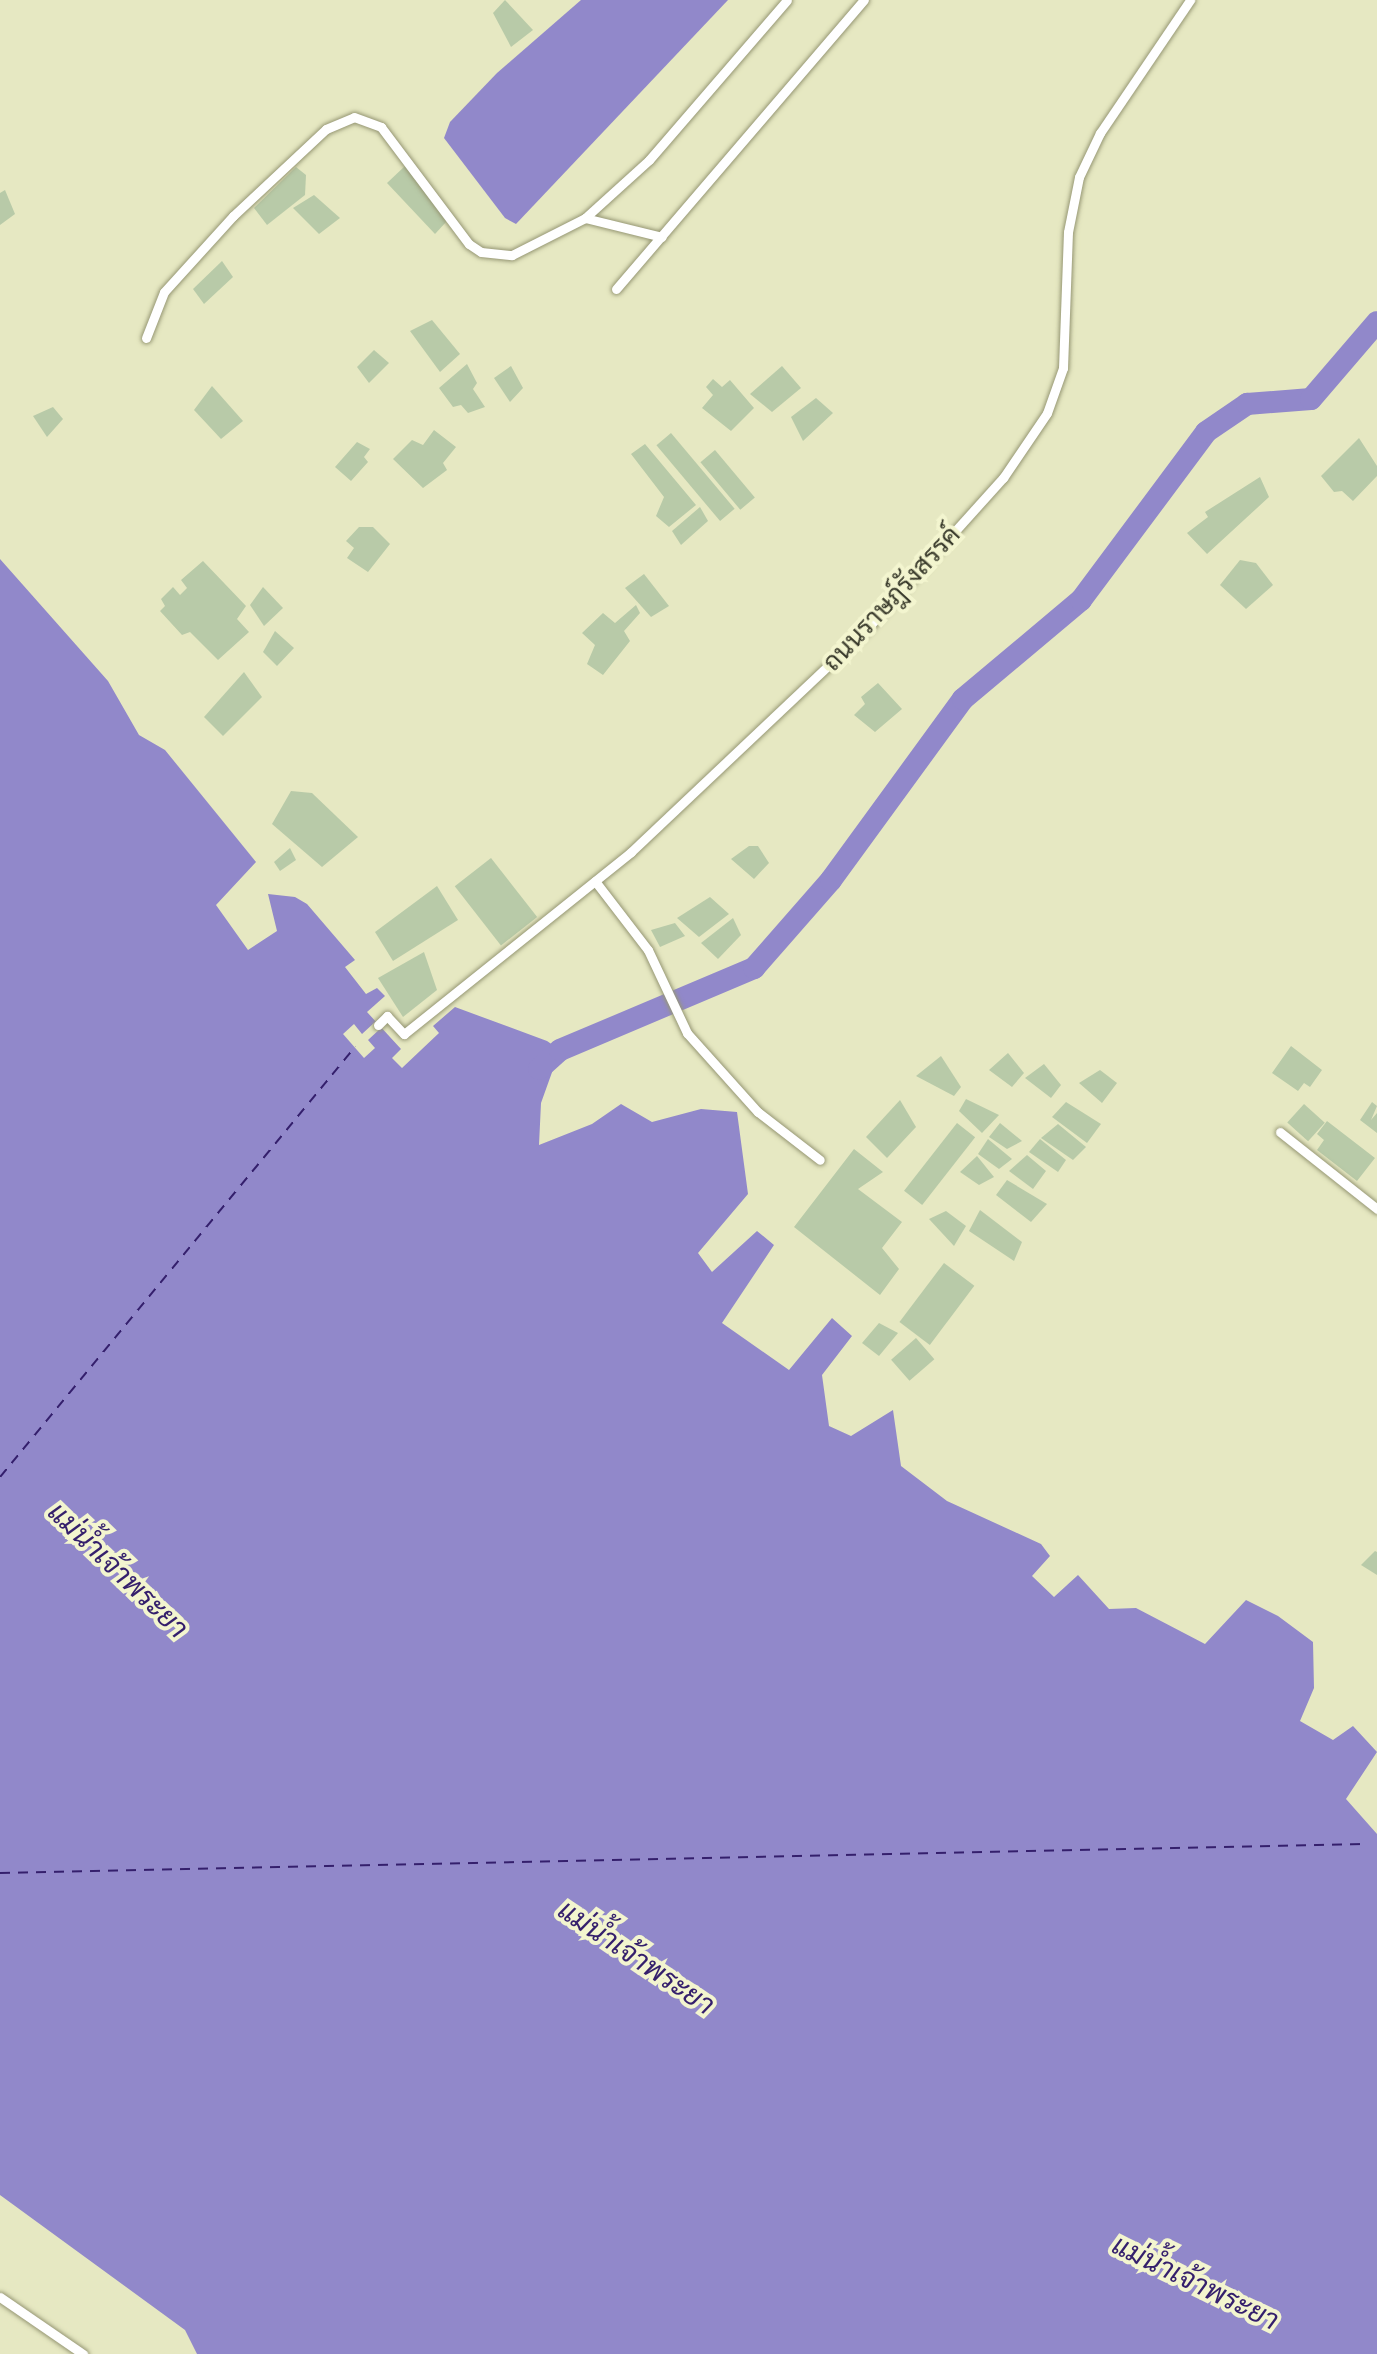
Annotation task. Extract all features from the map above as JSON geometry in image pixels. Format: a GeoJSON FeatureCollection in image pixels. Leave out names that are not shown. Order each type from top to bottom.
{"type":"FeatureCollection","features":[{"type":"Feature","properties":{"kind":"lane"},"geometry":{"type":"LineString","coordinates":[[146,338],[164,292],[233,216],[326,129],[354,117],[381,127],[469,244],[481,252],[512,255],[585,218],[649,160],[787,0]]}},
{"type":"Feature","properties":{"kind":"lane"},"geometry":{"type":"LineString","coordinates":[[616,289],[864,0]]}},
{"type":"Feature","properties":{"kind":"lane","name":"ถนนราษฎ์รังสรรค์"},"geometry":{"type":"LineString","coordinates":[[378,1025],[387,1016],[404,1034],[595,881],[866,630],[1003,478],[1047,413],[1063,368],[1068,232],[1079,177],[1100,133],[1190,0]]}},
{"type":"Feature","properties":{"kind":"lane"},"geometry":{"type":"LineString","coordinates":[[585,218],[662,237]]}},
{"type":"Feature","properties":{"kind":"lane"},"geometry":{"type":"LineString","coordinates":[[595,881],[648,950],[678,1017],[758,1112],[820,1160]]}},
{"type":"Feature","properties":{"kind":"lane"},"geometry":{"type":"LineString","coordinates":[[1280,1132],[1377,1209]]}},
{"type":"Feature","properties":{"kind":"lane"},"geometry":{"type":"LineString","coordinates":[[0,2297],[83,2354]]}},
{"type":"Feature","properties":{"kind":"water"},"geometry":{"type":"Polygon","coordinates":[[[581,0],[728,0],[516,224],[505,218],[444,138],[450,122],[497,73],[581,0]]]}},
{"type":"Feature","properties":{"kind":"water","name":"แม่น้ำเจ้าพระยา"},"geometry":{"type":"Polygon","coordinates":[[[0,559],[108,681],[139,735],[165,750],[256,862],[216,905],[248,950],[277,931],[268,894],[295,897],[307,904],[355,960],[345,967],[366,994],[377,988],[385,996],[367,1012],[401,1049],[392,1058],[402,1068],[439,1033],[433,1026],[455,1007],[547,1041],[560,1050],[541,1103],[539,1145],[592,1124],[621,1104],[652,1122],[701,1109],[737,1112],[748,1194],[698,1253],[712,1272],[757,1231],[774,1245],[722,1323],[789,1370],[832,1318],[852,1336],[822,1375],[829,1426],[851,1436],[893,1410],[901,1466],[947,1501],[1041,1544],[1050,1556],[1032,1576],[1054,1597],[1078,1575],[1109,1609],[1136,1608],[1205,1644],[1246,1600],[1278,1616],[1313,1642],[1314,1688],[1300,1721],[1333,1740],[1353,1726],[1377,1752],[1346,1799],[1377,1834],[1377,2354],[197,2354],[185,2330],[0,2195],[0,559]]]}},
{"type":"Feature","properties":{"kind":"pier"},"geometry":{"type":"Polygon","coordinates":[[[375,1022],[381,1028],[368,1040],[375,1048],[364,1058],[343,1034],[354,1024],[362,1034],[375,1022]]]}},
{"type":"Feature","properties":{"kind":"building"},"geometry":{"type":"Polygon","coordinates":[[[505,0],[533,30],[511,47],[493,13],[505,0]]]}},
{"type":"Feature","properties":{"kind":"building"},"geometry":{"type":"Polygon","coordinates":[[[405,166],[447,221],[435,234],[387,183],[405,166]]]}},
{"type":"Feature","properties":{"kind":"building"},"geometry":{"type":"Polygon","coordinates":[[[296,167],[306,175],[305,195],[267,225],[254,208],[296,167]]]}},
{"type":"Feature","properties":{"kind":"building"},"geometry":{"type":"Polygon","coordinates":[[[5,190],[15,214],[0,225],[0,193],[5,190]]]}},
{"type":"Feature","properties":{"kind":"building"},"geometry":{"type":"Polygon","coordinates":[[[314,195],[340,218],[319,234],[293,208],[314,195]]]}},
{"type":"Feature","properties":{"kind":"building"},"geometry":{"type":"Polygon","coordinates":[[[222,261],[233,277],[204,304],[193,289],[222,261]]]}},
{"type":"Feature","properties":{"kind":"building"},"geometry":{"type":"Polygon","coordinates":[[[432,320],[460,354],[440,372],[410,331],[432,320]]]}},
{"type":"Feature","properties":{"kind":"building"},"geometry":{"type":"Polygon","coordinates":[[[374,350],[389,363],[369,383],[357,367],[374,350]]]}},
{"type":"Feature","properties":{"kind":"building"},"geometry":{"type":"Polygon","coordinates":[[[467,364],[477,383],[473,389],[485,407],[468,413],[461,405],[453,407],[439,388],[467,364]]]}},
{"type":"Feature","properties":{"kind":"building"},"geometry":{"type":"Polygon","coordinates":[[[511,366],[523,388],[510,402],[494,378],[511,366]]]}},
{"type":"Feature","properties":{"kind":"building"},"geometry":{"type":"Polygon","coordinates":[[[782,366],[801,388],[772,412],[750,394],[782,366]]]}},
{"type":"Feature","properties":{"kind":"building"},"geometry":{"type":"Polygon","coordinates":[[[713,379],[722,387],[730,380],[754,408],[731,431],[702,408],[713,395],[706,387],[713,379]]]}},
{"type":"Feature","properties":{"kind":"building"},"geometry":{"type":"Polygon","coordinates":[[[212,386],[243,421],[221,439],[194,410],[212,386]]]}},
{"type":"Feature","properties":{"kind":"building"},"geometry":{"type":"Polygon","coordinates":[[[816,398],[833,413],[803,441],[791,417],[816,398]]]}},
{"type":"Feature","properties":{"kind":"building"},"geometry":{"type":"Polygon","coordinates":[[[53,407],[63,419],[47,437],[33,416],[53,407]]]}},
{"type":"Feature","properties":{"kind":"building"},"geometry":{"type":"Polygon","coordinates":[[[434,430],[456,447],[443,463],[447,470],[423,488],[393,459],[412,440],[423,445],[434,430]]]}},
{"type":"Feature","properties":{"kind":"building"},"geometry":{"type":"Polygon","coordinates":[[[671,433],[735,509],[720,521],[656,445],[671,433]]]}},
{"type":"Feature","properties":{"kind":"building"},"geometry":{"type":"Polygon","coordinates":[[[1359,438],[1377,466],[1377,476],[1353,501],[1342,491],[1334,492],[1321,476],[1359,438]]]}},
{"type":"Feature","properties":{"kind":"building"},"geometry":{"type":"Polygon","coordinates":[[[357,442],[370,449],[364,457],[368,462],[351,481],[335,467],[357,442]]]}},
{"type":"Feature","properties":{"kind":"building"},"geometry":{"type":"Polygon","coordinates":[[[645,444],[696,505],[669,527],[656,516],[664,497],[631,454],[645,444]]]}},
{"type":"Feature","properties":{"kind":"building"},"geometry":{"type":"Polygon","coordinates":[[[715,450],[755,497],[740,510],[700,462],[715,450]]]}},
{"type":"Feature","properties":{"kind":"building"},"geometry":{"type":"Polygon","coordinates":[[[1260,477],[1269,497],[1207,554],[1187,533],[1208,517],[1205,512],[1260,477]]]}},
{"type":"Feature","properties":{"kind":"building"},"geometry":{"type":"Polygon","coordinates":[[[700,507],[708,521],[681,545],[672,531],[700,507]]]}},
{"type":"Feature","properties":{"kind":"building"},"geometry":{"type":"Polygon","coordinates":[[[359,527],[373,527],[390,544],[368,572],[347,558],[354,548],[346,541],[359,527]]]}},
{"type":"Feature","properties":{"kind":"building"},"geometry":{"type":"Polygon","coordinates":[[[1240,560],[1256,563],[1273,585],[1246,609],[1220,585],[1240,560]]]}},
{"type":"Feature","properties":{"kind":"building"},"geometry":{"type":"Polygon","coordinates":[[[203,561],[246,606],[237,619],[249,632],[218,660],[190,632],[182,635],[160,611],[165,606],[161,599],[173,587],[180,595],[187,588],[181,580],[203,561]]]}},
{"type":"Feature","properties":{"kind":"building"},"geometry":{"type":"Polygon","coordinates":[[[644,574],[669,606],[651,617],[625,588],[644,574]]]}},
{"type":"Feature","properties":{"kind":"building"},"geometry":{"type":"Polygon","coordinates":[[[263,587],[283,608],[264,626],[250,605],[263,587]]]}},
{"type":"Feature","properties":{"kind":"building"},"geometry":{"type":"Polygon","coordinates":[[[636,605],[640,613],[624,631],[630,641],[603,675],[587,664],[595,645],[582,633],[603,613],[615,623],[636,605]]]}},
{"type":"Feature","properties":{"kind":"building"},"geometry":{"type":"Polygon","coordinates":[[[275,631],[294,648],[277,666],[263,652],[275,631]]]}},
{"type":"Feature","properties":{"kind":"building"},"geometry":{"type":"Polygon","coordinates":[[[244,672],[262,697],[223,736],[204,717],[244,672]]]}},
{"type":"Feature","properties":{"kind":"building"},"geometry":{"type":"Polygon","coordinates":[[[878,683],[902,709],[875,732],[854,715],[865,704],[861,697],[878,683]]]}},
{"type":"Feature","properties":{"kind":"building"},"geometry":{"type":"Polygon","coordinates":[[[291,791],[312,793],[358,837],[322,867],[272,824],[291,791]]]}},
{"type":"Feature","properties":{"kind":"building"},"geometry":{"type":"Polygon","coordinates":[[[749,846],[758,846],[769,863],[754,879],[731,859],[749,846]]]}},
{"type":"Feature","properties":{"kind":"building"},"geometry":{"type":"Polygon","coordinates":[[[290,848],[296,860],[280,871],[274,862],[290,848]]]}},
{"type":"Feature","properties":{"kind":"building"},"geometry":{"type":"Polygon","coordinates":[[[491,858],[537,917],[501,945],[455,886],[491,858]]]}},
{"type":"Feature","properties":{"kind":"building"},"geometry":{"type":"Polygon","coordinates":[[[437,886],[458,920],[393,961],[375,932],[437,886]]]}},
{"type":"Feature","properties":{"kind":"building"},"geometry":{"type":"Polygon","coordinates":[[[710,897],[729,914],[699,937],[677,918],[710,897]]]}},
{"type":"Feature","properties":{"kind":"building"},"geometry":{"type":"Polygon","coordinates":[[[733,918],[741,935],[718,959],[701,943],[733,918]]]}},
{"type":"Feature","properties":{"kind":"building"},"geometry":{"type":"Polygon","coordinates":[[[675,923],[685,936],[660,947],[651,930],[675,923]]]}},
{"type":"Feature","properties":{"kind":"building"},"geometry":{"type":"Polygon","coordinates":[[[424,952],[437,990],[403,1017],[378,978],[424,952]]]}},
{"type":"Feature","properties":{"kind":"building"},"geometry":{"type":"Polygon","coordinates":[[[1291,1046],[1322,1070],[1310,1087],[1304,1083],[1298,1091],[1272,1073],[1291,1046]]]}},
{"type":"Feature","properties":{"kind":"building"},"geometry":{"type":"Polygon","coordinates":[[[1008,1053],[1024,1073],[1012,1087],[989,1070],[1008,1053]]]}},
{"type":"Feature","properties":{"kind":"building"},"geometry":{"type":"Polygon","coordinates":[[[941,1056],[961,1087],[954,1096],[916,1076],[941,1056]]]}},
{"type":"Feature","properties":{"kind":"building"},"geometry":{"type":"Polygon","coordinates":[[[1044,1064],[1061,1085],[1051,1098],[1025,1078],[1044,1064]]]}},
{"type":"Feature","properties":{"kind":"building"},"geometry":{"type":"Polygon","coordinates":[[[1100,1070],[1117,1083],[1102,1103],[1079,1083],[1100,1070]]]}},
{"type":"Feature","properties":{"kind":"building"},"geometry":{"type":"Polygon","coordinates":[[[966,1099],[999,1115],[982,1133],[959,1111],[966,1099]]]}},
{"type":"Feature","properties":{"kind":"building"},"geometry":{"type":"Polygon","coordinates":[[[900,1100],[916,1127],[887,1158],[866,1137],[900,1100]]]}},
{"type":"Feature","properties":{"kind":"building"},"geometry":{"type":"Polygon","coordinates":[[[1066,1102],[1101,1124],[1087,1143],[1052,1117],[1066,1102]]]}},
{"type":"Feature","properties":{"kind":"building"},"geometry":{"type":"Polygon","coordinates":[[[1372,1102],[1377,1106],[1371,1120],[1377,1113],[1377,1133],[1360,1120],[1372,1102]]]}},
{"type":"Feature","properties":{"kind":"building"},"geometry":{"type":"Polygon","coordinates":[[[1304,1104],[1325,1123],[1308,1141],[1287,1123],[1304,1104]]]}},
{"type":"Feature","properties":{"kind":"building"},"geometry":{"type":"Polygon","coordinates":[[[1327,1121],[1375,1158],[1357,1181],[1317,1150],[1324,1140],[1317,1134],[1327,1121]]]}},
{"type":"Feature","properties":{"kind":"building"},"geometry":{"type":"Polygon","coordinates":[[[957,1123],[975,1137],[922,1205],[904,1191],[957,1123]]]}},
{"type":"Feature","properties":{"kind":"building"},"geometry":{"type":"Polygon","coordinates":[[[1000,1123],[1022,1141],[1007,1149],[989,1137],[1000,1123]]]}},
{"type":"Feature","properties":{"kind":"building"},"geometry":{"type":"Polygon","coordinates":[[[1058,1124],[1086,1147],[1073,1160],[1041,1138],[1058,1124]]]}},
{"type":"Feature","properties":{"kind":"building"},"geometry":{"type":"Polygon","coordinates":[[[988,1139],[1012,1159],[999,1169],[978,1154],[988,1139]]]}},
{"type":"Feature","properties":{"kind":"building"},"geometry":{"type":"Polygon","coordinates":[[[1040,1139],[1066,1160],[1058,1172],[1029,1152],[1040,1139]]]}},
{"type":"Feature","properties":{"kind":"building"},"geometry":{"type":"Polygon","coordinates":[[[854,1149],[883,1172],[858,1189],[902,1222],[882,1248],[899,1269],[880,1295],[794,1227],[854,1149]]]}},
{"type":"Feature","properties":{"kind":"building"},"geometry":{"type":"Polygon","coordinates":[[[1027,1155],[1046,1171],[1033,1189],[1009,1171],[1027,1155]]]}},
{"type":"Feature","properties":{"kind":"building"},"geometry":{"type":"Polygon","coordinates":[[[977,1156],[994,1177],[979,1185],[960,1172],[977,1156]]]}},
{"type":"Feature","properties":{"kind":"building"},"geometry":{"type":"Polygon","coordinates":[[[1007,1180],[1047,1204],[1031,1222],[996,1195],[1007,1180]]]}},
{"type":"Feature","properties":{"kind":"building"},"geometry":{"type":"Polygon","coordinates":[[[980,1210],[1022,1242],[1014,1261],[969,1231],[980,1210]]]}},
{"type":"Feature","properties":{"kind":"building"},"geometry":{"type":"Polygon","coordinates":[[[946,1211],[966,1226],[954,1246],[929,1219],[946,1211]]]}},
{"type":"Feature","properties":{"kind":"building"},"geometry":{"type":"Polygon","coordinates":[[[944,1263],[974,1286],[930,1345],[899,1322],[944,1263]]]}},
{"type":"Feature","properties":{"kind":"building"},"geometry":{"type":"Polygon","coordinates":[[[879,1323],[898,1333],[879,1356],[862,1343],[879,1323]]]}},
{"type":"Feature","properties":{"kind":"building"},"geometry":{"type":"Polygon","coordinates":[[[916,1338],[934,1359],[909,1381],[891,1360],[916,1338]]]}},
{"type":"Feature","properties":{"kind":"building"},"geometry":{"type":"Polygon","coordinates":[[[1377,1552],[1377,1575],[1361,1565],[1377,1552]]]}},
{"type":"Feature","properties":{"kind":"waterway"},"geometry":{"type":"LineString","coordinates":[[539,1069],[560,1050],[754,968],[831,880],[963,699],[1081,600],[1206,432],[1247,404],[1311,399],[1377,322]]}},
{"type":"Feature","properties":{"kind":"ferry route"},"geometry":{"type":"LineString","coordinates":[[0,1477],[355,1047]]}},
{"type":"Feature","properties":{"kind":"ferry route"},"geometry":{"type":"LineString","coordinates":[[0,1873],[1364,1844]]}}]}
